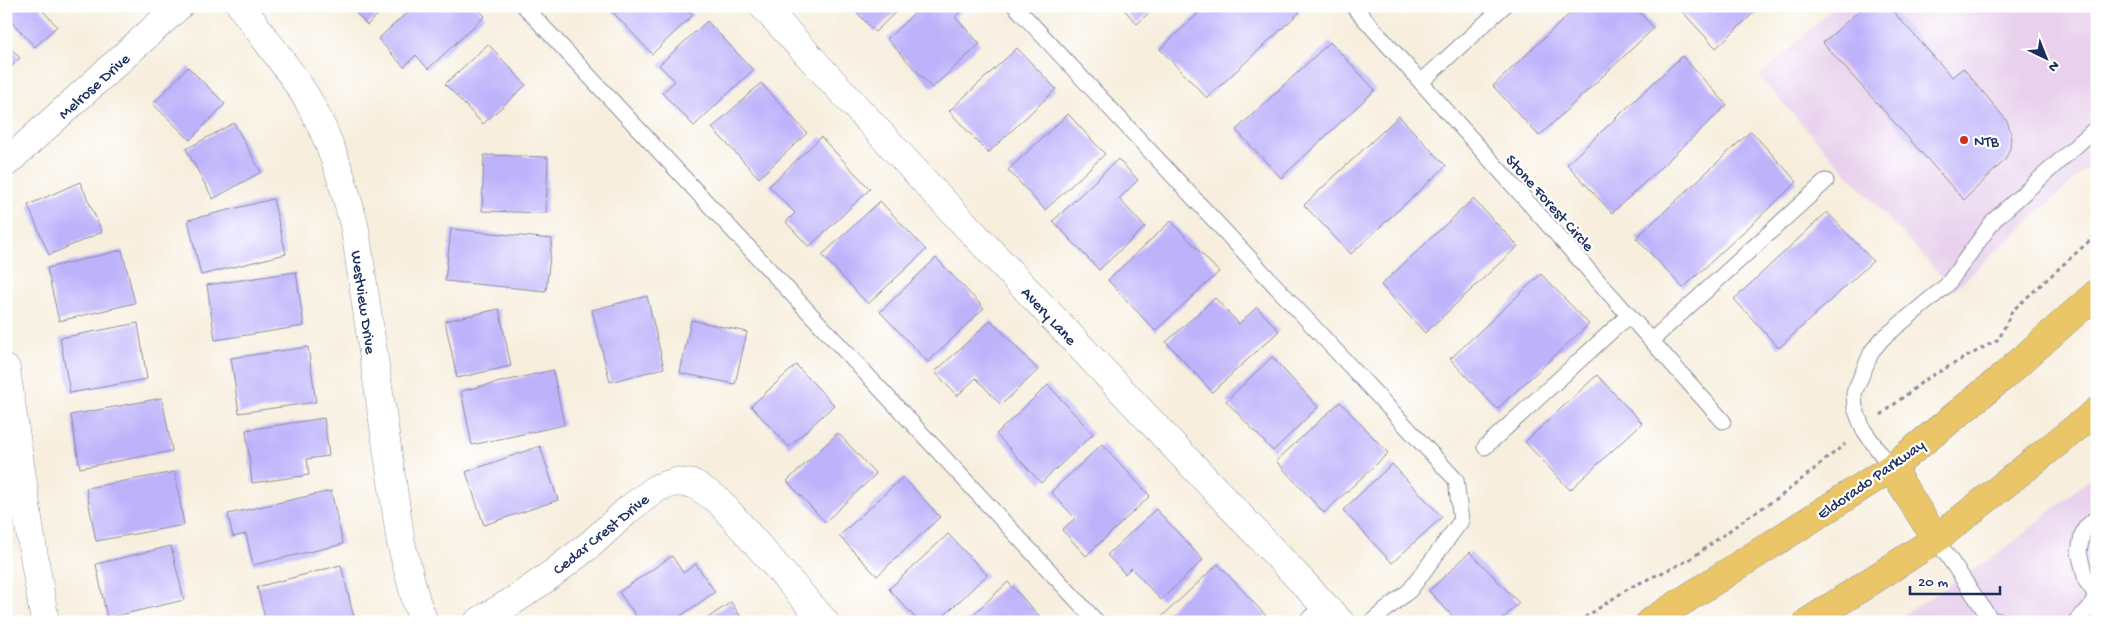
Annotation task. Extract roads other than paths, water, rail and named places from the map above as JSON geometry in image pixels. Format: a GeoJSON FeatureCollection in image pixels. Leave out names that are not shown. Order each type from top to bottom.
{"type":"FeatureCollection","features":[{"type":"Feature","properties":{"kind":"main road","name":"Eldorado Parkway"},"geometry":{"type":"LineString","coordinates":[[1650,622],[1891,468],[2011,370],[2097,293]]}},
{"type":"Feature","properties":{"kind":"main road"},"geometry":{"type":"LineString","coordinates":[[1808,622],[1936,539],[2097,411]]}},
{"type":"Feature","properties":{"kind":"main road"},"geometry":{"type":"LineString","coordinates":[[1891,468],[1936,539]]}},
{"type":"Feature","properties":{"kind":"street","name":"Melrose Drive"},"geometry":{"type":"LineString","coordinates":[[6,163],[179,6]]}},
{"type":"Feature","properties":{"kind":"street","name":"Westview Drive"},"geometry":{"type":"LineString","coordinates":[[242,6],[307,99],[323,132],[342,180],[355,229],[402,543],[416,601],[424,622]]}},
{"type":"Feature","properties":{"kind":"street","name":"Avery Lane"},"geometry":{"type":"LineString","coordinates":[[763,6],[1323,616]]}},
{"type":"Feature","properties":{"kind":"street"},"geometry":{"type":"LineString","coordinates":[[6,369],[45,622]]}},
{"type":"Feature","properties":{"kind":"street","name":"Cedar Crest Drive"},"geometry":{"type":"LineString","coordinates":[[478,622],[552,574],[657,488],[675,482],[694,484],[718,500],[825,622]]}},
{"type":"Feature","properties":{"kind":"lane"},"geometry":{"type":"LineString","coordinates":[[524,6],[1097,622]]}},
{"type":"Feature","properties":{"kind":"lane"},"geometry":{"type":"LineString","coordinates":[[1015,6],[1456,480],[1461,521],[1410,590],[1371,622]]}},
{"type":"Feature","properties":{"kind":"lane","name":"Stone Forest Circle"},"geometry":{"type":"LineString","coordinates":[[1353,6],[1723,421]]}},
{"type":"Feature","properties":{"kind":"lane"},"geometry":{"type":"LineString","coordinates":[[1421,82],[1504,6]]}},
{"type":"Feature","properties":{"kind":"lane"},"geometry":{"type":"LineString","coordinates":[[1891,468],[1863,429],[1855,408],[1854,393],[1872,351],[1882,340],[1947,285],[1994,220],[2097,127]]}},
{"type":"Feature","properties":{"kind":"lane"},"geometry":{"type":"LineString","coordinates":[[1652,340],[1826,181]]}},
{"type":"Feature","properties":{"kind":"lane"},"geometry":{"type":"LineString","coordinates":[[1485,447],[1629,315]]}},
{"type":"Feature","properties":{"kind":"lane"},"geometry":{"type":"LineString","coordinates":[[2075,622],[2092,606],[2096,593],[2086,581],[2079,552],[2082,535],[2097,517]]}},
{"type":"Feature","properties":{"kind":"lane"},"geometry":{"type":"LineString","coordinates":[[1936,539],[1990,621],[2008,622]]}},
{"type":"Feature","properties":{"kind":"place","name":"NTB"},"geometry":{"type":"Point","coordinates":[1964,140]}}]}
